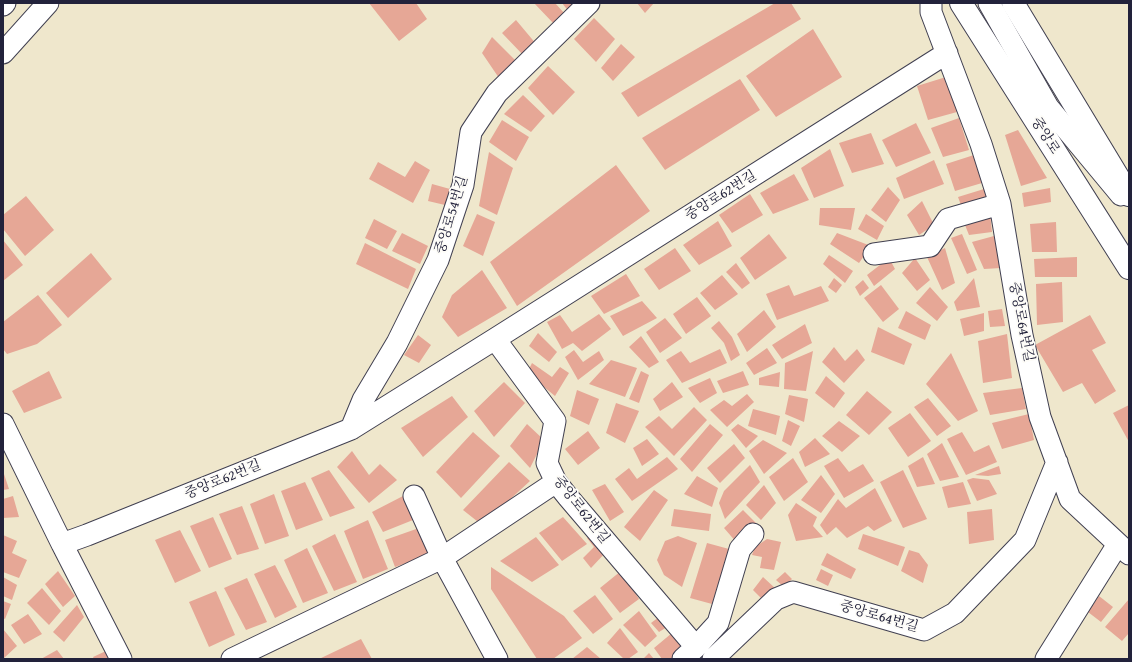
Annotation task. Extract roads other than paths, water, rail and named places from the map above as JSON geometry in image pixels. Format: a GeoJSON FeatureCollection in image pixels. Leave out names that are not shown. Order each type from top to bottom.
{"type":"FeatureCollection","features":[{"type":"Feature","properties":{"kind":"main road","name":"중앙로"},"geometry":{"type":"LineString","coordinates":[[961,3],[1129,268]]}},
{"type":"Feature","properties":{"kind":"main road"},"geometry":{"type":"LineString","coordinates":[[1014,3],[1129,195]]}},
{"type":"Feature","properties":{"kind":"street"},"geometry":{"type":"LineString","coordinates":[[3,54],[48,3]]}},
{"type":"Feature","properties":{"kind":"street","name":"중앙로54번길"},"geometry":{"type":"LineString","coordinates":[[351,429],[363,400],[397,343],[438,260],[463,184],[471,132],[497,93],[589,3]]}},
{"type":"Feature","properties":{"kind":"street","name":"중앙로64번길"},"geometry":{"type":"LineString","coordinates":[[931,3],[931,12],[981,144],[1000,204],[1022,335],[1040,417],[1070,499],[1124,549]]}},
{"type":"Feature","properties":{"kind":"street"},"geometry":{"type":"LineString","coordinates":[[989,3],[1048,107],[1129,204]]}},
{"type":"Feature","properties":{"kind":"street","name":"중앙로62번길"},"geometry":{"type":"LineString","coordinates":[[62,544],[351,429],[495,340],[947,53]]}},
{"type":"Feature","properties":{"kind":"street"},"geometry":{"type":"LineString","coordinates":[[874,254],[930,246],[948,218],[1000,204]]}},
{"type":"Feature","properties":{"kind":"street","name":"중앙로62번길"},"geometry":{"type":"LineString","coordinates":[[495,340],[555,422],[547,463],[556,482],[689,653],[718,623],[740,549],[754,534]]}},
{"type":"Feature","properties":{"kind":"street"},"geometry":{"type":"LineString","coordinates":[[3,424],[121,659]]}},
{"type":"Feature","properties":{"kind":"street","name":"중앙로64번길"},"geometry":{"type":"LineString","coordinates":[[713,659],[776,599],[793,592],[924,630],[955,613],[1025,540],[1057,462]]}},
{"type":"Feature","properties":{"kind":"street"},"geometry":{"type":"LineString","coordinates":[[232,659],[442,558],[556,482]]}},
{"type":"Feature","properties":{"kind":"street"},"geometry":{"type":"LineString","coordinates":[[414,496],[442,558],[497,659]]}},
{"type":"Feature","properties":{"kind":"street"},"geometry":{"type":"LineString","coordinates":[[1046,659],[1124,549]]}}]}
